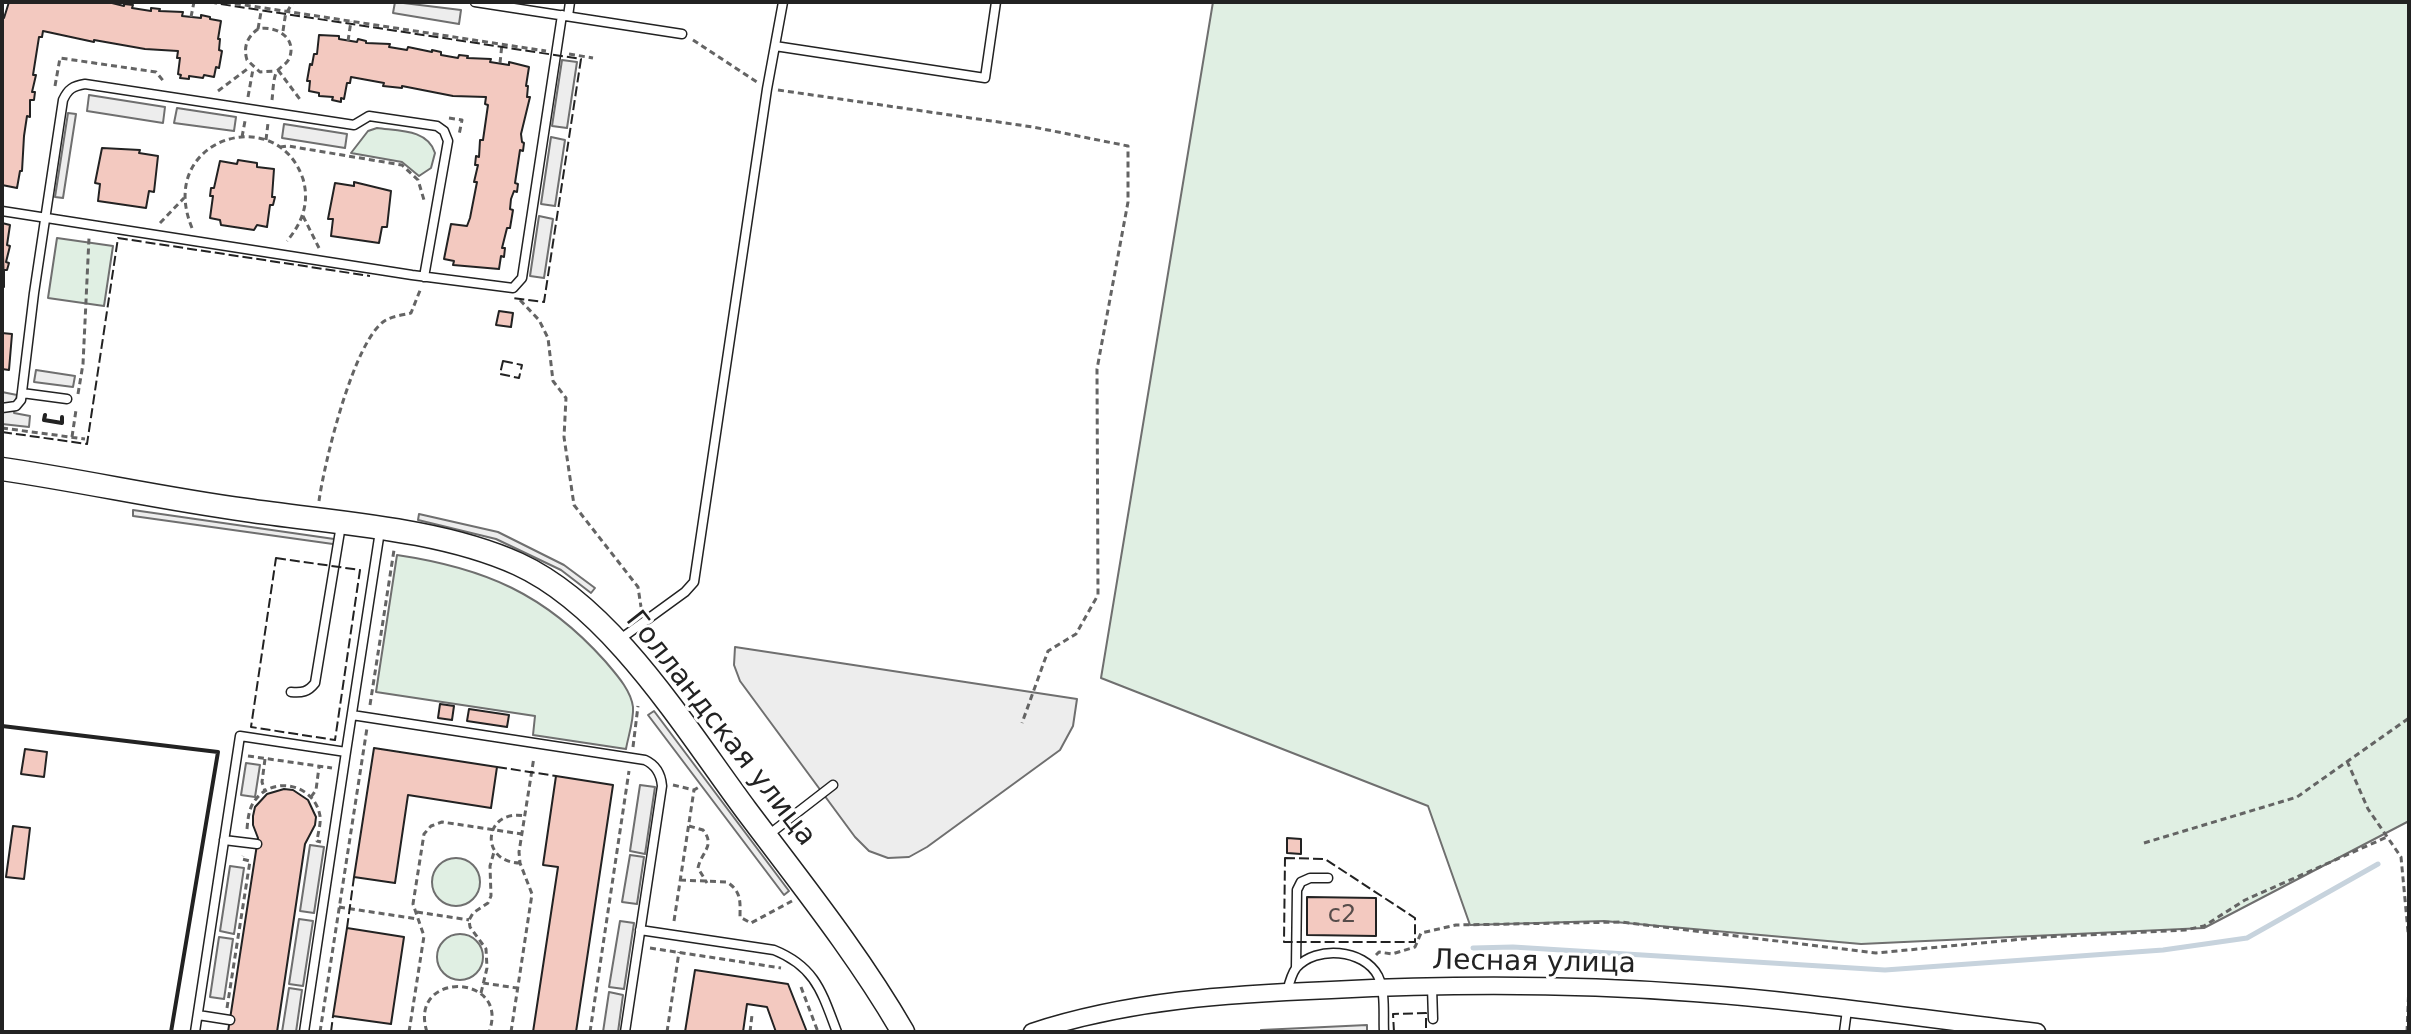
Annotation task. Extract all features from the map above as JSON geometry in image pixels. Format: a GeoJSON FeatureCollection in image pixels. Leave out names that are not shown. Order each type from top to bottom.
{"type":"FeatureCollection","features":[{"type":"Feature","properties":{"kind":"street","name":"Голландская улица"},"geometry":{"type":"LineString","coordinates":[[2,469],[75,480],[154,497],[380,530],[472,547],[550,580],[618,641],[822,911],[903,1032]]}},
{"type":"Feature","properties":{"kind":"street","name":"Лесная улица"},"geometry":{"type":"LineString","coordinates":[[1032,1032],[1070,1026],[1170,1001],[1382,987],[1580,986],[1697,993],[2036,1032]]}},
{"type":"Feature","properties":{"kind":"lane"},"geometry":{"type":"LineString","coordinates":[[475,2],[682,34]]}},
{"type":"Feature","properties":{"kind":"lane"},"geometry":{"type":"LineString","coordinates":[[2,211],[513,288],[522,278],[556,52],[570,2]]}},
{"type":"Feature","properties":{"kind":"lane"},"geometry":{"type":"LineString","coordinates":[[618,641],[694,582],[767,89],[783,2]]}},
{"type":"Feature","properties":{"kind":"lane"},"geometry":{"type":"LineString","coordinates":[[775,46],[985,78],[996,2]]}},
{"type":"Feature","properties":{"kind":"lane"},"geometry":{"type":"LineString","coordinates":[[2,408],[16,406],[22,393],[63,100],[75,86],[85,84],[354,125],[369,116],[437,126],[444,131],[448,141],[424,277]]}},
{"type":"Feature","properties":{"kind":"lane"},"geometry":{"type":"LineString","coordinates":[[22,393],[67,399]]}},
{"type":"Feature","properties":{"kind":"lane"},"geometry":{"type":"LineString","coordinates":[[291,692],[301,693],[315,683],[341,524]]}},
{"type":"Feature","properties":{"kind":"lane"},"geometry":{"type":"LineString","coordinates":[[304,1032],[380,530]]}},
{"type":"Feature","properties":{"kind":"lane"},"geometry":{"type":"LineString","coordinates":[[352,715],[631,757],[650,762],[658,771],[662,782],[625,1032]]}},
{"type":"Feature","properties":{"kind":"lane"},"geometry":{"type":"LineString","coordinates":[[195,1032],[240,736],[346,752]]}},
{"type":"Feature","properties":{"kind":"lane"},"geometry":{"type":"LineString","coordinates":[[766,837],[833,785]]}},
{"type":"Feature","properties":{"kind":"lane"},"geometry":{"type":"LineString","coordinates":[[224,840],[257,844]]}},
{"type":"Feature","properties":{"kind":"lane"},"geometry":{"type":"LineString","coordinates":[[1287,992],[1296,968],[1297,890],[1301,882],[1310,878],[1328,878]]}},
{"type":"Feature","properties":{"kind":"lane"},"geometry":{"type":"LineString","coordinates":[[640,930],[774,950],[788,956],[818,982],[837,1032]]}},
{"type":"Feature","properties":{"kind":"lane"},"geometry":{"type":"LineString","coordinates":[[1296,968],[1310,958],[1324,955],[1355,956],[1368,963],[1382,987],[1384,1032]]}},
{"type":"Feature","properties":{"kind":"lane"},"geometry":{"type":"LineString","coordinates":[[1432,987],[1433,1019]]}},
{"type":"Feature","properties":{"kind":"lane"},"geometry":{"type":"LineString","coordinates":[[1844,1032],[1847,1010]]}},
{"type":"Feature","properties":{"kind":"lane"},"geometry":{"type":"LineString","coordinates":[[198,1015],[228,1020]]}},
{"type":"Feature","properties":{"kind":"path"},"geometry":{"type":"LineString","coordinates":[[191,17],[194,2]]}},
{"type":"Feature","properties":{"kind":"path"},"geometry":{"type":"LineString","coordinates":[[225,2],[593,58]]}},
{"type":"Feature","properties":{"kind":"path"},"geometry":{"type":"LineString","coordinates":[[283,33],[287,11],[293,2]]}},
{"type":"Feature","properties":{"kind":"path"},"geometry":{"type":"LineString","coordinates":[[258,29],[261,12]]}},
{"type":"Feature","properties":{"kind":"path"},"geometry":{"type":"LineString","coordinates":[[348,41],[351,21]]}},
{"type":"Feature","properties":{"kind":"path"},"geometry":{"type":"LineString","coordinates":[[267,27],[283,33],[287,38],[290,52],[284,66],[278,70],[268,73],[251,66],[245,46],[258,29],[267,27]]}},
{"type":"Feature","properties":{"kind":"path"},"geometry":{"type":"LineString","coordinates":[[682,34],[717,53],[767,89],[1033,127],[1128,146],[1128,202],[1097,369],[1098,595],[1076,634],[1048,651],[1022,723]]}},
{"type":"Feature","properties":{"kind":"path"},"geometry":{"type":"LineString","coordinates":[[500,63],[502,44]]}},
{"type":"Feature","properties":{"kind":"path"},"geometry":{"type":"LineString","coordinates":[[55,86],[60,58],[156,72],[170,90]]}},
{"type":"Feature","properties":{"kind":"path"},"geometry":{"type":"LineString","coordinates":[[224,98],[211,96],[251,66]]}},
{"type":"Feature","properties":{"kind":"path"},"geometry":{"type":"LineString","coordinates":[[278,70],[308,111]]}},
{"type":"Feature","properties":{"kind":"path"},"geometry":{"type":"LineString","coordinates":[[448,117],[462,120],[460,134]]}},
{"type":"Feature","properties":{"kind":"path"},"geometry":{"type":"LineString","coordinates":[[192,228],[184,198],[191,168],[213,146],[242,137],[266,140],[280,147],[300,171],[306,201],[296,231],[286,242]]}},
{"type":"Feature","properties":{"kind":"path"},"geometry":{"type":"LineString","coordinates":[[280,147],[402,165],[418,180],[423,190],[422,211]]}},
{"type":"Feature","properties":{"kind":"path"},"geometry":{"type":"LineString","coordinates":[[160,223],[184,198]]}},
{"type":"Feature","properties":{"kind":"path"},"geometry":{"type":"LineString","coordinates":[[303,216],[319,248]]}},
{"type":"Feature","properties":{"kind":"path"},"geometry":{"type":"LineString","coordinates":[[83,364],[89,243]]}},
{"type":"Feature","properties":{"kind":"path"},"geometry":{"type":"LineString","coordinates":[[319,502],[334,430],[366,343],[385,320],[411,313],[419,298],[424,277]]}},
{"type":"Feature","properties":{"kind":"path"},"geometry":{"type":"LineString","coordinates":[[513,288],[548,338],[553,381],[566,398],[564,437],[574,505],[638,587],[641,623]]}},
{"type":"Feature","properties":{"kind":"path"},"geometry":{"type":"LineString","coordinates":[[2,428],[85,439]]}},
{"type":"Feature","properties":{"kind":"path"},"geometry":{"type":"LineString","coordinates":[[320,1032],[394,550]]}},
{"type":"Feature","properties":{"kind":"path"},"geometry":{"type":"LineString","coordinates":[[590,1032],[638,706]]}},
{"type":"Feature","properties":{"kind":"path"},"geometry":{"type":"LineString","coordinates":[[2144,843],[2297,797],[2409,718]]}},
{"type":"Feature","properties":{"kind":"path"},"geometry":{"type":"LineString","coordinates":[[237,754],[344,770]]}},
{"type":"Feature","properties":{"kind":"path"},"geometry":{"type":"LineString","coordinates":[[265,758],[262,782],[265,791]]}},
{"type":"Feature","properties":{"kind":"path"},"geometry":{"type":"LineString","coordinates":[[2347,760],[2368,809],[2401,857],[2409,942]]}},
{"type":"Feature","properties":{"kind":"path"},"geometry":{"type":"LineString","coordinates":[[311,797],[316,790],[319,766]]}},
{"type":"Feature","properties":{"kind":"path"},"geometry":{"type":"LineString","coordinates":[[511,1032],[532,894],[520,863],[532,772]]}},
{"type":"Feature","properties":{"kind":"path"},"geometry":{"type":"LineString","coordinates":[[662,782],[694,790],[699,787]]}},
{"type":"Feature","properties":{"kind":"path"},"geometry":{"type":"LineString","coordinates":[[228,1020],[250,861],[242,859],[252,806],[274,786],[295,786],[311,797],[320,816],[317,841],[332,843]]}},
{"type":"Feature","properties":{"kind":"path"},"geometry":{"type":"LineString","coordinates":[[667,1032],[679,953],[680,880],[694,790]]}},
{"type":"Feature","properties":{"kind":"path"},"geometry":{"type":"LineString","coordinates":[[481,993],[487,968],[486,949],[470,927],[469,920],[473,913],[488,903],[491,896],[492,830],[505,816],[525,816]]}},
{"type":"Feature","properties":{"kind":"path"},"geometry":{"type":"LineString","coordinates":[[409,1032],[424,936],[413,904],[427,829],[442,822],[522,834]]}},
{"type":"Feature","properties":{"kind":"path"},"geometry":{"type":"LineString","coordinates":[[689,826],[703,830],[709,840],[698,868],[707,883]]}},
{"type":"Feature","properties":{"kind":"path"},"geometry":{"type":"LineString","coordinates":[[1368,963],[1379,952],[1392,954],[1415,947],[1421,933],[1456,925],[1621,922],[1876,953],[2044,937],[2185,930],[2204,926],[2245,900],[2387,837]]}},
{"type":"Feature","properties":{"kind":"path"},"geometry":{"type":"LineString","coordinates":[[494,852],[510,862],[520,863]]}},
{"type":"Feature","properties":{"kind":"path"},"geometry":{"type":"LineString","coordinates":[[680,880],[719,881],[733,887],[741,899],[740,917],[751,923],[792,901]]}},
{"type":"Feature","properties":{"kind":"path"},"geometry":{"type":"LineString","coordinates":[[349,909],[418,919]]}},
{"type":"Feature","properties":{"kind":"path"},"geometry":{"type":"LineString","coordinates":[[415,912],[469,920]]}},
{"type":"Feature","properties":{"kind":"path"},"geometry":{"type":"LineString","coordinates":[[638,947],[794,970]]}},
{"type":"Feature","properties":{"kind":"path"},"geometry":{"type":"LineString","coordinates":[[483,983],[517,988]]}},
{"type":"Feature","properties":{"kind":"path"},"geometry":{"type":"LineString","coordinates":[[2407,1032],[2409,984]]}},
{"type":"Feature","properties":{"kind":"path"},"geometry":{"type":"LineString","coordinates":[[427,1032],[424,1017],[427,1004],[445,987],[458,985],[481,993],[488,1003],[492,1015],[489,1032]]}},
{"type":"Feature","properties":{"kind":"path"},"geometry":{"type":"LineString","coordinates":[[800,985],[818,1032]]}},
{"type":"Feature","properties":{"kind":"path"},"geometry":{"type":"LineString","coordinates":[[750,1032],[752,1015]]}},
{"type":"Feature","properties":{"kind":"green space"},"geometry":{"type":"Polygon","coordinates":[[[1213,2],[2409,2],[2409,821],[2204,928],[1861,944],[1604,921],[1470,925],[1428,806],[1101,678],[1213,2]]]}},
{"type":"Feature","properties":{"kind":"green space"},"geometry":{"type":"Polygon","coordinates":[[[377,128],[411,133],[426,139],[435,153],[431,168],[419,176],[402,162],[351,153],[368,131],[377,128]]]}},
{"type":"Feature","properties":{"kind":"green space"},"geometry":{"type":"Polygon","coordinates":[[[57,238],[113,246],[104,306],[48,298],[57,238]]]}},
{"type":"Feature","properties":{"kind":"green space"},"geometry":{"type":"Polygon","coordinates":[[[397,555],[486,577],[536,601],[560,618],[605,661],[629,694],[633,712],[626,749],[533,735],[535,716],[376,692],[397,555]]]}},
{"type":"Feature","properties":{"kind":"green space"},"geometry":{"type":"Polygon","coordinates":[[[456,858],[473,865],[480,882],[473,899],[456,906],[439,899],[432,882],[439,865],[456,858]]]}},
{"type":"Feature","properties":{"kind":"green space"},"geometry":{"type":"Polygon","coordinates":[[[460,934],[476,941],[483,957],[476,973],[460,980],[444,973],[437,957],[444,941],[460,934]]]}},
{"type":"Feature","properties":{"kind":"shaded area"},"geometry":{"type":"Polygon","coordinates":[[[395,2],[461,10],[459,24],[393,13],[395,2]]]}},
{"type":"Feature","properties":{"kind":"shaded area"},"geometry":{"type":"Polygon","coordinates":[[[562,60],[577,62],[567,128],[552,126],[562,60]]]}},
{"type":"Feature","properties":{"kind":"shaded area"},"geometry":{"type":"Polygon","coordinates":[[[89,95],[165,107],[163,123],[87,111],[89,95]]]}},
{"type":"Feature","properties":{"kind":"shaded area"},"geometry":{"type":"Polygon","coordinates":[[[177,108],[236,117],[234,131],[174,123],[177,108]]]}},
{"type":"Feature","properties":{"kind":"shaded area"},"geometry":{"type":"Polygon","coordinates":[[[68,113],[76,114],[63,198],[55,197],[68,113]]]}},
{"type":"Feature","properties":{"kind":"shaded area"},"geometry":{"type":"Polygon","coordinates":[[[284,124],[347,134],[345,148],[282,138],[284,124]]]}},
{"type":"Feature","properties":{"kind":"shaded area"},"geometry":{"type":"Polygon","coordinates":[[[551,137],[565,140],[555,206],[541,204],[551,137]]]}},
{"type":"Feature","properties":{"kind":"shaded area"},"geometry":{"type":"Polygon","coordinates":[[[539,216],[553,219],[544,278],[530,276],[539,216]]]}},
{"type":"Feature","properties":{"kind":"shaded area"},"geometry":{"type":"Polygon","coordinates":[[[36,370],[75,376],[73,387],[34,382],[36,370]]]}},
{"type":"Feature","properties":{"kind":"shaded area"},"geometry":{"type":"Polygon","coordinates":[[[2,392],[17,395],[14,413],[30,416],[29,427],[2,424],[2,392]]]}},
{"type":"Feature","properties":{"kind":"shaded area"},"geometry":{"type":"Polygon","coordinates":[[[133,510],[341,540],[340,545],[133,516],[133,510]]]}},
{"type":"Feature","properties":{"kind":"shaded area"},"geometry":{"type":"Polygon","coordinates":[[[419,514],[498,532],[564,565],[595,588],[591,593],[561,570],[496,539],[418,520],[419,514]]]}},
{"type":"Feature","properties":{"kind":"shaded area"},"geometry":{"type":"Polygon","coordinates":[[[735,647],[1077,699],[1073,726],[1060,750],[927,847],[909,857],[888,858],[869,851],[855,837],[740,681],[734,665],[735,647]]]}},
{"type":"Feature","properties":{"kind":"shaded area"},"geometry":{"type":"Polygon","coordinates":[[[654,711],[789,891],[784,895],[648,715],[654,711]]]}},
{"type":"Feature","properties":{"kind":"shaded area"},"geometry":{"type":"Polygon","coordinates":[[[246,763],[260,765],[255,797],[241,795],[246,763]]]}},
{"type":"Feature","properties":{"kind":"shaded area"},"geometry":{"type":"Polygon","coordinates":[[[640,785],[655,787],[645,854],[630,851],[640,785]]]}},
{"type":"Feature","properties":{"kind":"shaded area"},"geometry":{"type":"Polygon","coordinates":[[[310,845],[324,847],[314,913],[300,911],[310,845]]]}},
{"type":"Feature","properties":{"kind":"shaded area"},"geometry":{"type":"Polygon","coordinates":[[[630,855],[644,857],[637,904],[622,902],[630,855]]]}},
{"type":"Feature","properties":{"kind":"shaded area"},"geometry":{"type":"Polygon","coordinates":[[[230,866],[244,868],[234,934],[220,931],[230,866]]]}},
{"type":"Feature","properties":{"kind":"shaded area"},"geometry":{"type":"Polygon","coordinates":[[[299,919],[313,921],[303,986],[289,984],[299,919]]]}},
{"type":"Feature","properties":{"kind":"shaded area"},"geometry":{"type":"Polygon","coordinates":[[[620,921],[634,923],[624,989],[609,987],[620,921]]]}},
{"type":"Feature","properties":{"kind":"shaded area"},"geometry":{"type":"Polygon","coordinates":[[[219,937],[233,939],[224,999],[210,997],[219,937]]]}},
{"type":"Feature","properties":{"kind":"shaded area"},"geometry":{"type":"Polygon","coordinates":[[[289,988],[302,990],[296,1032],[282,1032],[289,988]]]}},
{"type":"Feature","properties":{"kind":"shaded area"},"geometry":{"type":"Polygon","coordinates":[[[609,992],[623,995],[618,1032],[603,1032],[609,992]]]}},
{"type":"Feature","properties":{"kind":"shaded area"},"geometry":{"type":"Polygon","coordinates":[[[1367,1025],[1367,1032],[1261,1030],[1367,1025]]]}},
{"type":"Feature","properties":{"kind":"building"},"geometry":{"type":"Polygon","coordinates":[[[9,2],[108,2],[151,11],[151,8],[183,12],[182,16],[210,17],[221,21],[219,68],[216,67],[214,77],[180,78],[178,51],[94,42],[43,31],[42,37],[39,37],[33,75],[36,75],[32,92],[35,92],[34,100],[30,100],[30,117],[27,116],[22,171],[17,188],[2,185],[2,18],[9,2]]]}},
{"type":"Feature","properties":{"kind":"building"},"geometry":{"type":"Polygon","coordinates":[[[319,35],[529,67],[526,86],[527,97],[530,97],[521,134],[524,143],[515,183],[518,184],[517,192],[514,191],[511,199],[510,228],[507,228],[502,248],[505,248],[504,257],[501,256],[499,269],[453,265],[454,261],[444,259],[451,224],[467,226],[470,218],[477,182],[474,182],[478,165],[475,165],[476,156],[479,157],[488,105],[485,104],[486,97],[453,96],[402,86],[383,86],[384,83],[351,77],[341,102],[332,100],[333,97],[319,96],[319,93],[309,91],[310,81],[307,81],[310,64],[314,54],[317,54],[319,35]]]}},
{"type":"Feature","properties":{"kind":"building"},"geometry":{"type":"Polygon","coordinates":[[[102,148],[140,150],[139,153],[158,156],[154,192],[149,191],[146,208],[98,201],[100,184],[95,183],[102,148]]]}},
{"type":"Feature","properties":{"kind":"building"},"geometry":{"type":"Polygon","coordinates":[[[238,160],[274,169],[272,197],[275,197],[273,205],[270,205],[267,227],[257,225],[254,230],[221,225],[220,220],[210,218],[211,188],[214,188],[220,161],[237,164],[238,160]]]}},
{"type":"Feature","properties":{"kind":"building"},"geometry":{"type":"Polygon","coordinates":[[[354,182],[391,191],[387,227],[382,227],[379,243],[331,236],[333,219],[328,219],[335,183],[354,186],[354,182]]]}},
{"type":"Feature","properties":{"kind":"building"},"geometry":{"type":"Polygon","coordinates":[[[2,223],[10,225],[6,262],[9,263],[7,270],[4,270],[4,287],[2,223]]]}},
{"type":"Feature","properties":{"kind":"building"},"geometry":{"type":"Polygon","coordinates":[[[499,311],[513,313],[511,327],[496,325],[499,311]]]}},
{"type":"Feature","properties":{"kind":"building"},"geometry":{"type":"Polygon","coordinates":[[[2,333],[12,334],[9,370],[2,369],[2,333]]]}},
{"type":"Feature","properties":{"kind":"building"},"geometry":{"type":"Polygon","coordinates":[[[440,704],[454,706],[452,720],[438,718],[440,704]]]}},
{"type":"Feature","properties":{"kind":"building"},"geometry":{"type":"Polygon","coordinates":[[[469,709],[509,715],[507,727],[467,721],[469,709]]]}},
{"type":"Feature","properties":{"kind":"building"},"geometry":{"type":"Polygon","coordinates":[[[374,748],[497,767],[491,808],[408,795],[395,883],[354,877],[374,748]]]}},
{"type":"Feature","properties":{"kind":"building"},"geometry":{"type":"Polygon","coordinates":[[[25,749],[47,752],[44,777],[21,774],[25,749]]]}},
{"type":"Feature","properties":{"kind":"building"},"geometry":{"type":"Polygon","coordinates":[[[556,776],[613,785],[576,1032],[533,1032],[558,867],[543,865],[556,776]]]}},
{"type":"Feature","properties":{"kind":"building"},"geometry":{"type":"Polygon","coordinates":[[[293,790],[308,800],[316,817],[305,844],[277,1032],[228,1032],[258,838],[253,825],[255,807],[267,794],[293,790]]]}},
{"type":"Feature","properties":{"kind":"building"},"geometry":{"type":"Polygon","coordinates":[[[13,826],[30,828],[24,879],[6,877],[13,826]]]}},
{"type":"Feature","properties":{"kind":"building"},"geometry":{"type":"Polygon","coordinates":[[[1287,838],[1301,839],[1301,854],[1287,853],[1287,838]]]}},
{"type":"Feature","properties":{"kind":"building"},"geometry":{"type":"Polygon","coordinates":[[[1307,897],[1376,898],[1376,936],[1307,935],[1307,897]]]}},
{"type":"Feature","properties":{"kind":"building"},"geometry":{"type":"Polygon","coordinates":[[[347,928],[404,937],[391,1024],[333,1016],[347,928]]]}},
{"type":"Feature","properties":{"kind":"building"},"geometry":{"type":"Polygon","coordinates":[[[695,970],[788,984],[807,1032],[776,1032],[767,1007],[747,1004],[743,1032],[685,1032],[695,970]]]}},
{"type":"Feature","properties":{"kind":"waterway"},"geometry":{"type":"LineString","coordinates":[[1473,948],[1513,947],[1885,970],[2163,950],[2247,938],[2378,864]]}},
{"type":"Feature","properties":{"kind":"fence"},"geometry":{"type":"LineString","coordinates":[[207,2],[581,59],[544,302],[512,298]]}},
{"type":"Feature","properties":{"kind":"fence"},"geometry":{"type":"LineString","coordinates":[[2,432],[87,444],[118,238],[370,276]]}},
{"type":"Feature","properties":{"kind":"fence"},"geometry":{"type":"LineString","coordinates":[[503,361],[522,365],[519,378],[500,374],[503,361]]}},
{"type":"Feature","properties":{"kind":"fence"},"geometry":{"type":"LineString","coordinates":[[276,558],[360,570],[335,740],[251,727],[276,558]]}},
{"type":"Feature","properties":{"kind":"fence"},"geometry":{"type":"LineString","coordinates":[[497,767],[556,776]]}},
{"type":"Feature","properties":{"kind":"fence"},"geometry":{"type":"LineString","coordinates":[[1285,858],[1325,859],[1415,918],[1415,942],[1284,942],[1285,858]]}},
{"type":"Feature","properties":{"kind":"fence"},"geometry":{"type":"LineString","coordinates":[[347,928],[354,877]]}},
{"type":"Feature","properties":{"kind":"fence"},"geometry":{"type":"LineString","coordinates":[[1394,1032],[1393,1014],[1426,1013],[1426,1032]]}},
{"type":"Feature","properties":{"kind":"fence"},"geometry":{"type":"LineString","coordinates":[[331,1032],[333,1016]]}},
{"type":"Feature","properties":{"kind":"wall"},"geometry":{"type":"LineString","coordinates":[[45,415],[44,420],[62,423],[62,417]]}},
{"type":"Feature","properties":{"kind":"wall"},"geometry":{"type":"LineString","coordinates":[[2,726],[218,752],[171,1032]]}}]}
